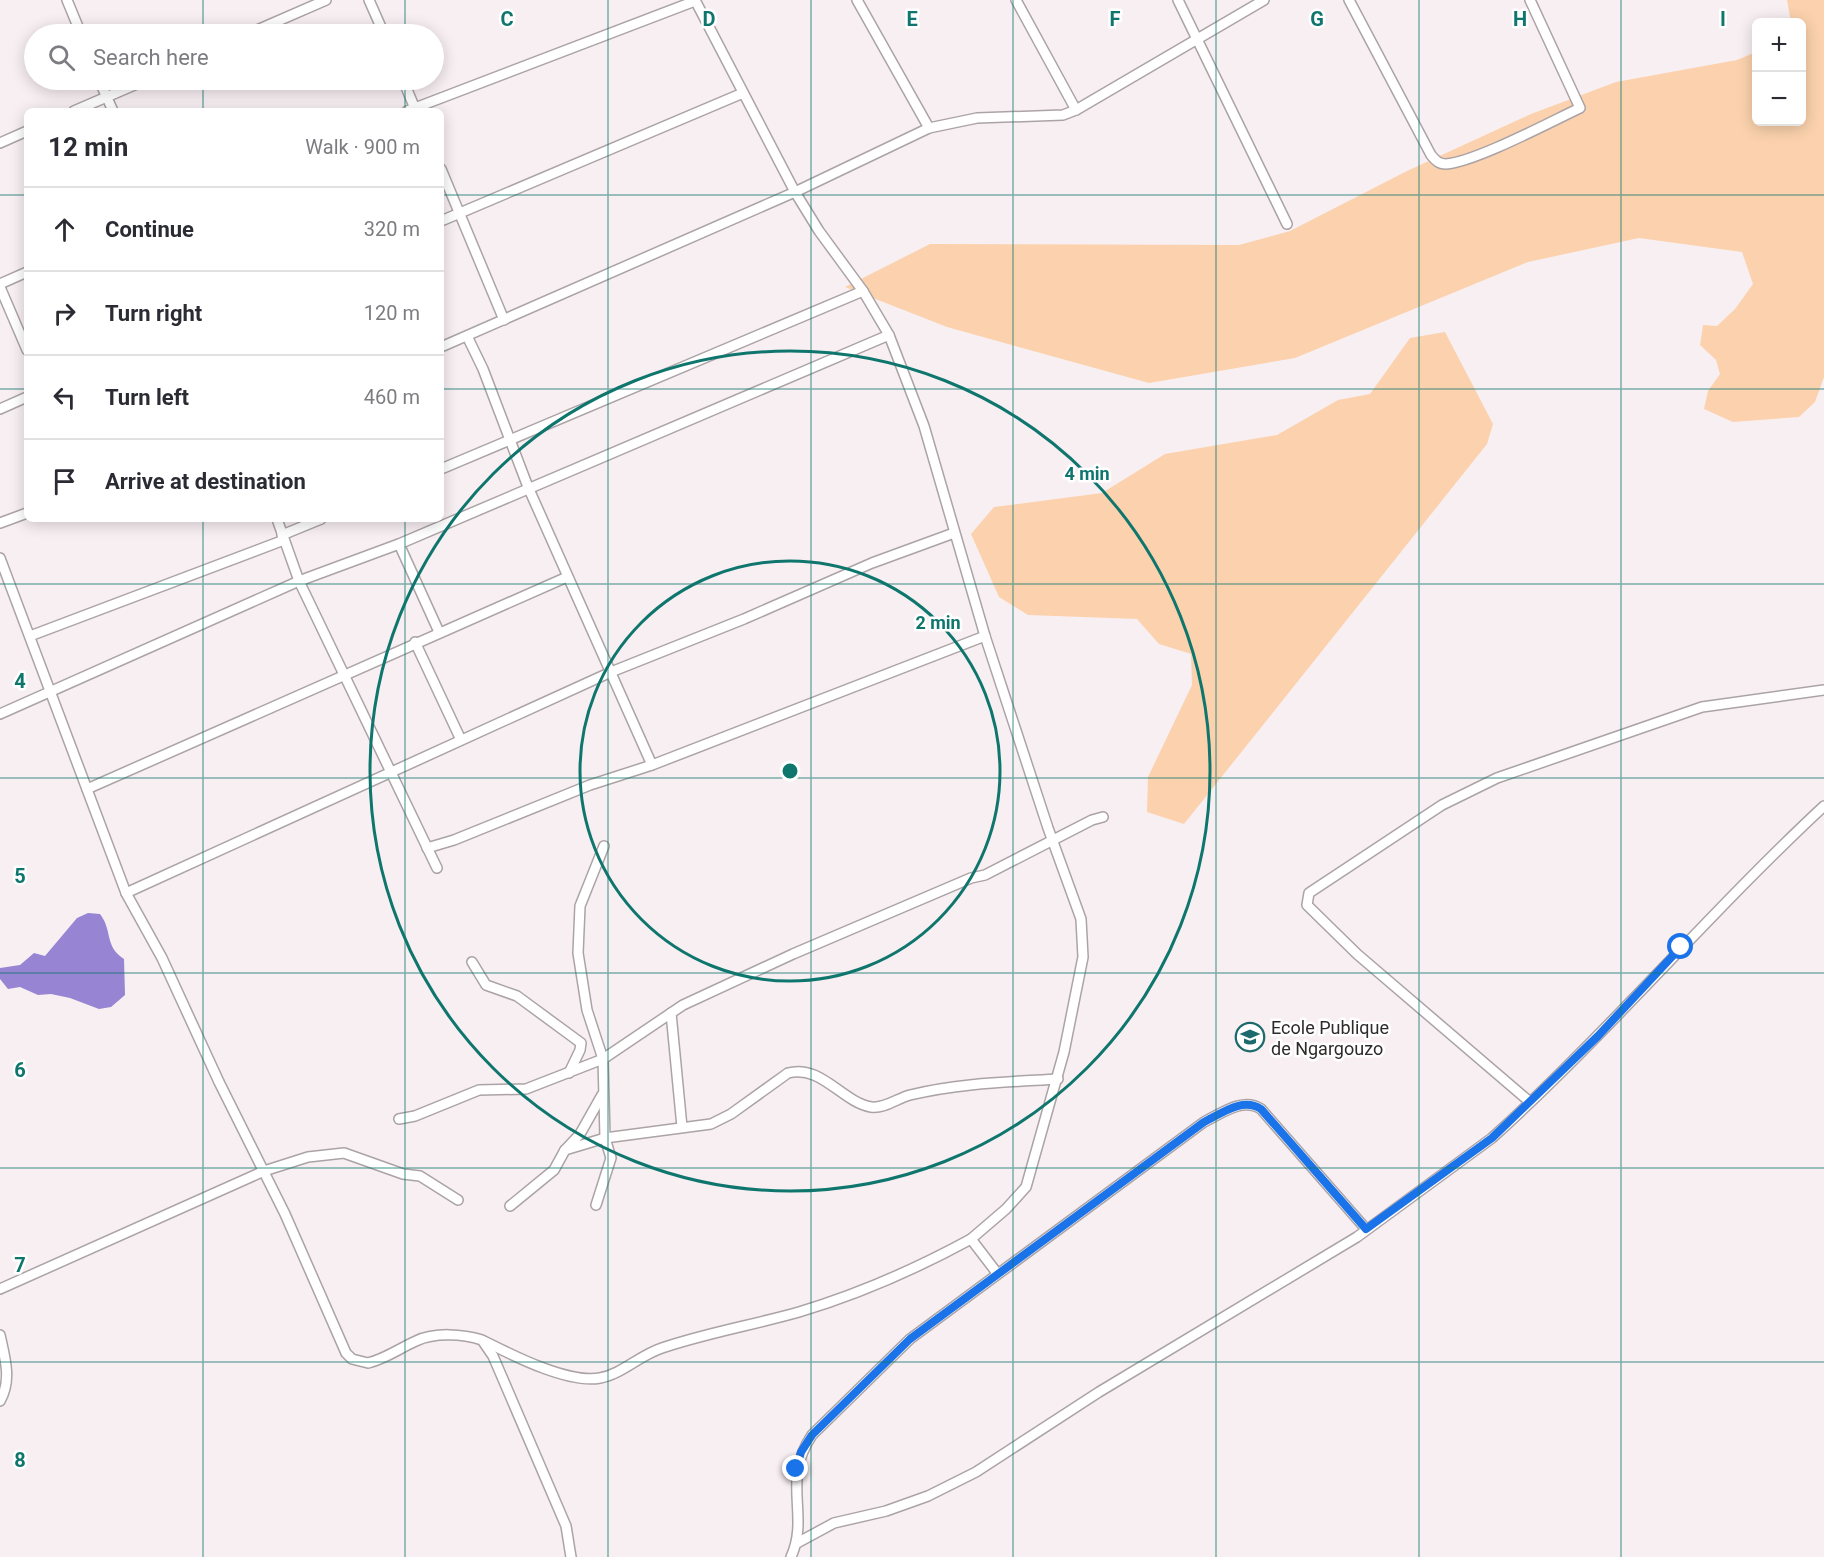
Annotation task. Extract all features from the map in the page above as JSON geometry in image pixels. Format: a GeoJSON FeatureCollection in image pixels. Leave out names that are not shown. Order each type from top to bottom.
{"type":"FeatureCollection","features":[{"type":"Feature","properties":{"kind":"street"},"geometry":{"type":"LineString","coordinates":[[67,0],[77,24]]}},
{"type":"Feature","properties":{"kind":"street"},"geometry":{"type":"LineString","coordinates":[[271,24],[326,0]]}},
{"type":"Feature","properties":{"kind":"street"},"geometry":{"type":"LineString","coordinates":[[369,0],[380,24]]}},
{"type":"Feature","properties":{"kind":"street"},"geometry":{"type":"LineString","coordinates":[[0,558],[126,893],[162,958],[264,1171],[346,1353],[352,1359],[368,1363],[419,1339],[470,1336],[526,1362],[572,1375],[600,1378],[660,1349],[799,1312],[868,1288],[930,1261],[971,1239],[1006,1209],[1026,1187],[1058,1079],[1083,957],[1081,919],[1052,840],[985,636],[924,426],[889,335],[795,192],[695,0],[418,108]]}},
{"type":"Feature","properties":{"kind":"street"},"geometry":{"type":"LineString","coordinates":[[856,0],[929,128]]}},
{"type":"Feature","properties":{"kind":"street"},"geometry":{"type":"LineString","coordinates":[[1016,0],[1076,110]]}},
{"type":"Feature","properties":{"kind":"street"},"geometry":{"type":"LineString","coordinates":[[1178,0],[1199,39],[1287,224]]}},
{"type":"Feature","properties":{"kind":"street"},"geometry":{"type":"LineString","coordinates":[[444,346],[795,192],[929,128],[977,118],[1063,115],[1076,110],[1264,0]]}},
{"type":"Feature","properties":{"kind":"street"},"geometry":{"type":"LineString","coordinates":[[1349,0],[1431,156],[1437,163],[1446,164],[1470,158],[1580,108],[1530,0]]}},
{"type":"Feature","properties":{"kind":"street"},"geometry":{"type":"LineString","coordinates":[[104,90],[112,108]]}},
{"type":"Feature","properties":{"kind":"street"},"geometry":{"type":"LineString","coordinates":[[81,108],[123,90]]}},
{"type":"Feature","properties":{"kind":"street"},"geometry":{"type":"LineString","coordinates":[[406,90],[412,108]]}},
{"type":"Feature","properties":{"kind":"street"},"geometry":{"type":"LineString","coordinates":[[444,220],[743,93]]}},
{"type":"Feature","properties":{"kind":"street"},"geometry":{"type":"LineString","coordinates":[[0,143],[24,132]]}},
{"type":"Feature","properties":{"kind":"street"},"geometry":{"type":"LineString","coordinates":[[444,176],[504,320]]}},
{"type":"Feature","properties":{"kind":"street"},"geometry":{"type":"LineString","coordinates":[[24,274],[0,286],[24,343]]}},
{"type":"Feature","properties":{"kind":"street"},"geometry":{"type":"LineString","coordinates":[[444,468],[862,291]]}},
{"type":"Feature","properties":{"kind":"street"},"geometry":{"type":"LineString","coordinates":[[0,714],[299,581],[399,544],[528,487],[889,335]]}},
{"type":"Feature","properties":{"kind":"street"},"geometry":{"type":"LineString","coordinates":[[467,336],[528,487],[652,765]]}},
{"type":"Feature","properties":{"kind":"street"},"geometry":{"type":"LineString","coordinates":[[0,409],[24,398]]}},
{"type":"Feature","properties":{"kind":"street"},"geometry":{"type":"LineString","coordinates":[[0,523],[24,514]]}},
{"type":"Feature","properties":{"kind":"street"},"geometry":{"type":"LineString","coordinates":[[278,522],[299,581],[437,868]]}},
{"type":"Feature","properties":{"kind":"street"},"geometry":{"type":"LineString","coordinates":[[30,636],[283,537],[315,522]]}},
{"type":"Feature","properties":{"kind":"street"},"geometry":{"type":"LineString","coordinates":[[126,893],[610,672],[744,619],[872,563],[954,533]]}},
{"type":"Feature","properties":{"kind":"street"},"geometry":{"type":"LineString","coordinates":[[399,544],[439,632]]}},
{"type":"Feature","properties":{"kind":"street"},"geometry":{"type":"LineString","coordinates":[[87,789],[415,642],[567,577]]}},
{"type":"Feature","properties":{"kind":"street"},"geometry":{"type":"LineString","coordinates":[[427,848],[454,840],[590,785],[652,765],[985,636]]}},
{"type":"Feature","properties":{"kind":"street"},"geometry":{"type":"LineString","coordinates":[[415,642],[461,740]]}},
{"type":"Feature","properties":{"kind":"street"},"geometry":{"type":"LineString","coordinates":[[1530,1102],[1357,954],[1307,905],[1309,893],[1442,806],[1497,778],[1702,707],[1719,703],[1759,701],[1824,690]]}},
{"type":"Feature","properties":{"kind":"street"},"geometry":{"type":"LineString","coordinates":[[797,1543],[834,1523],[886,1511],[928,1496],[976,1472],[1099,1392],[1357,1237],[1492,1138],[1598,1036],[1762,864],[1824,806]]}},
{"type":"Feature","properties":{"kind":"street"},"geometry":{"type":"LineString","coordinates":[[399,1119],[415,1116],[479,1090],[526,1089],[603,1059],[683,1005],[793,954],[971,878],[985,875],[1052,840],[1103,817]]}},
{"type":"Feature","properties":{"kind":"street"},"geometry":{"type":"LineString","coordinates":[[596,1205],[611,1158],[605,1138],[602,1095],[603,1059],[587,1010],[578,953],[580,906],[604,846]]}},
{"type":"Feature","properties":{"kind":"street"},"geometry":{"type":"LineString","coordinates":[[472,963],[486,985],[503,994],[517,996],[581,1043],[569,1073]]}},
{"type":"Feature","properties":{"kind":"street"},"geometry":{"type":"LineString","coordinates":[[671,1013],[682,1127]]}},
{"type":"Feature","properties":{"kind":"street"},"geometry":{"type":"LineString","coordinates":[[565,1150],[605,1138],[711,1124],[731,1114],[788,1073],[798,1070],[824,1081],[861,1104],[873,1108],[908,1095],[955,1086],[1058,1079]]}},
{"type":"Feature","properties":{"kind":"street"},"geometry":{"type":"LineString","coordinates":[[510,1206],[554,1170],[565,1150],[580,1134],[602,1095]]}},
{"type":"Feature","properties":{"kind":"street"},"geometry":{"type":"LineString","coordinates":[[791,1557],[797,1543],[796,1469],[801,1452],[812,1435],[910,1339],[1204,1122],[1243,1104],[1253,1104],[1261,1109],[1366,1229]]}},
{"type":"Feature","properties":{"kind":"street"},"geometry":{"type":"LineString","coordinates":[[0,1289],[264,1171],[308,1157],[344,1153],[403,1174],[420,1176],[458,1200]]}},
{"type":"Feature","properties":{"kind":"street"},"geometry":{"type":"LineString","coordinates":[[971,1239],[997,1273]]}},
{"type":"Feature","properties":{"kind":"street"},"geometry":{"type":"LineString","coordinates":[[0,1335],[8,1370],[6,1389],[0,1401]]}},
{"type":"Feature","properties":{"kind":"street"},"geometry":{"type":"LineString","coordinates":[[482,1340],[502,1378],[566,1526],[571,1557]]}},
{"type":"Feature","properties":{"kind":"shaded area"},"geometry":{"type":"Polygon","coordinates":[[[1787,0],[1824,0],[1824,377],[1815,402],[1799,417],[1733,422],[1704,409],[1708,391],[1720,374],[1716,360],[1700,345],[1703,325],[1717,326],[1735,309],[1753,284],[1742,252],[1639,238],[1528,262],[1295,358],[1149,383],[947,327],[845,287],[930,244],[1239,245],[1290,231],[1407,171],[1531,114],[1616,82],[1737,60],[1752,54],[1752,126],[1806,126],[1806,18],[1790,18],[1787,0]]]}},
{"type":"Feature","properties":{"kind":"shaded area"},"geometry":{"type":"Polygon","coordinates":[[[1445,332],[1493,424],[1487,444],[1184,824],[1147,812],[1148,777],[1192,685],[1191,654],[1159,644],[1137,619],[1028,615],[999,597],[971,534],[994,507],[1102,493],[1165,454],[1277,435],[1338,400],[1370,394],[1410,338],[1445,332]]]}},
{"type":"Feature","properties":{"kind":"shaded area"},"geometry":{"type":"Polygon","coordinates":[[[88,913],[100,914],[111,944],[124,959],[125,995],[111,1007],[99,1009],[70,998],[51,994],[38,995],[20,987],[8,989],[0,979],[0,968],[20,965],[34,953],[45,956],[77,918],[88,913]]]}},
{"type":"Feature","properties":{"kind":"place","name":"Ecole Publique de Ngargouzo"},"geometry":{"type":"Point","coordinates":[1250,1037]}},
{"type":"Feature","properties":{"kind":"route"},"geometry":{"type":"LineString","coordinates":[[796,1469],[801,1452],[812,1435],[910,1339],[1204,1122],[1243,1104],[1253,1104],[1261,1109],[1334,1188],[1366,1229],[1492,1138],[1598,1036],[1681,947]]}}]}
